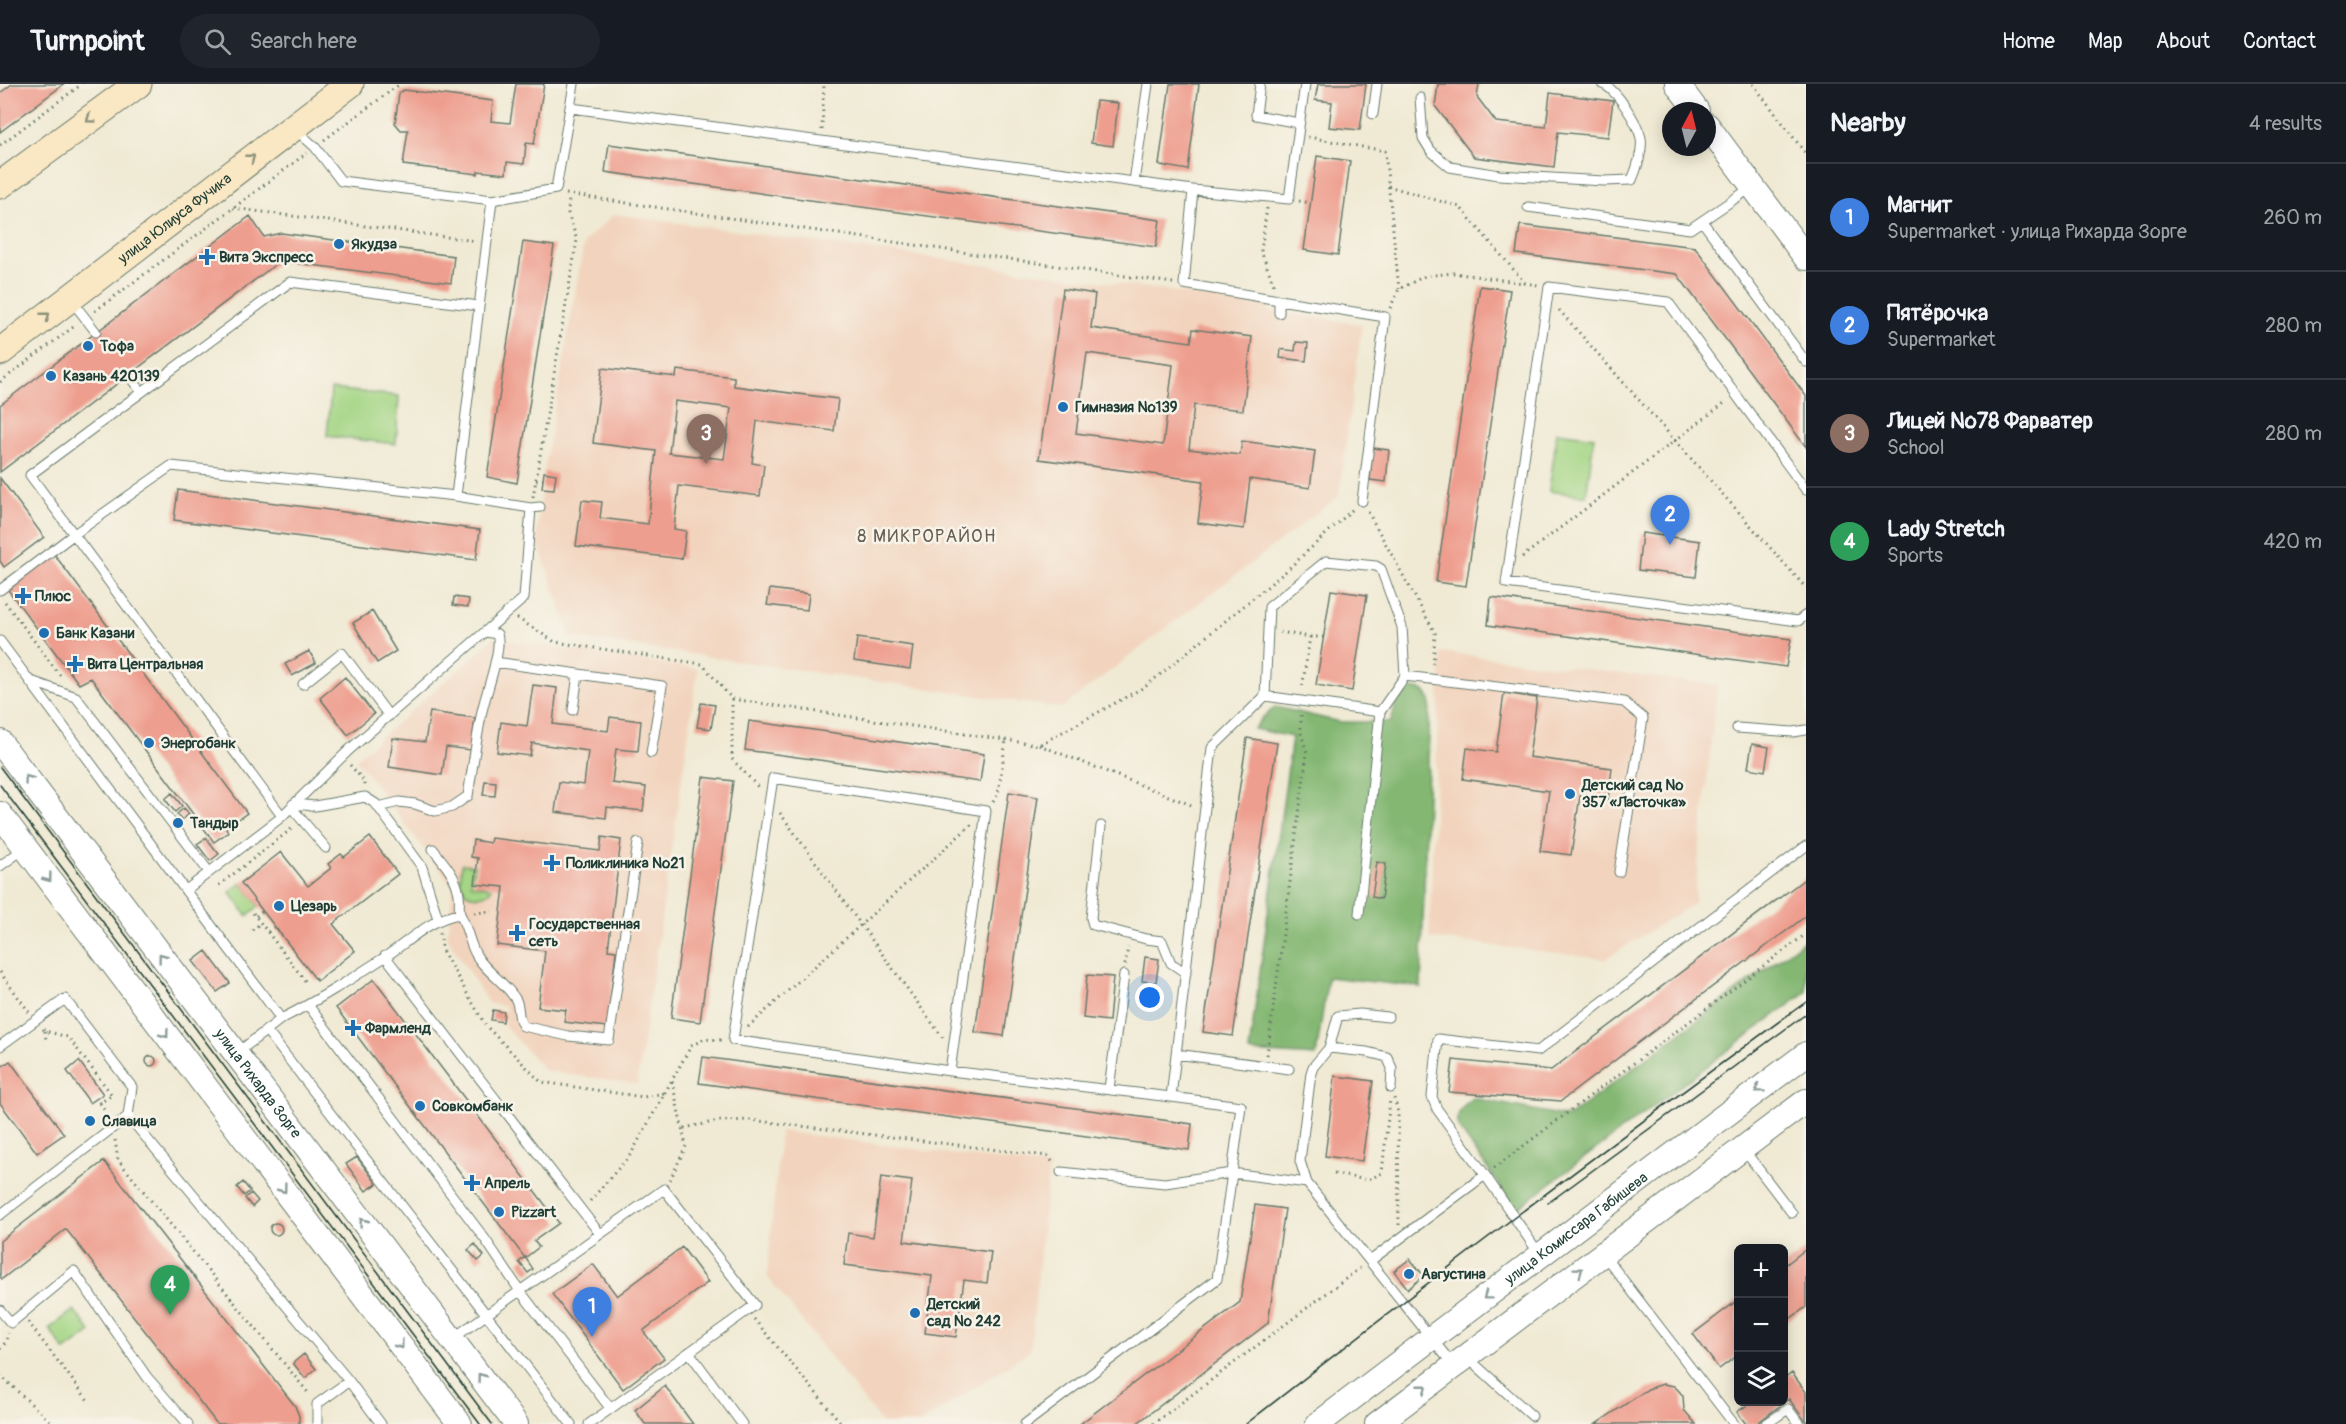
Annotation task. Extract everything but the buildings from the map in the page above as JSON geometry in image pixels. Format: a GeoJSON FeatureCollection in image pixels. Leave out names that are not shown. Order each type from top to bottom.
{"type":"FeatureCollection","features":[{"type":"Feature","properties":{"kind":"main road"},"geometry":{"type":"LineString","coordinates":[[0,185],[138,84]]}},
{"type":"Feature","properties":{"kind":"main road","name":"улица Юлиуса Фучика"},"geometry":{"type":"LineString","coordinates":[[0,352],[77,308],[292,126],[350,84]]}},
{"type":"Feature","properties":{"kind":"street"},"geometry":{"type":"LineString","coordinates":[[1677,84],[1690,102]]}},
{"type":"Feature","properties":{"kind":"street"},"geometry":{"type":"LineString","coordinates":[[1716,137],[1806,258]]}},
{"type":"Feature","properties":{"kind":"street","name":"улица Рихарда Зорге"},"geometry":{"type":"LineString","coordinates":[[0,742],[516,1424]]}},
{"type":"Feature","properties":{"kind":"street"},"geometry":{"type":"LineString","coordinates":[[0,814],[460,1424]]}},
{"type":"Feature","properties":{"kind":"street","name":"улица Комиссара Габишева"},"geometry":{"type":"LineString","coordinates":[[1318,1424],[1806,1054]]}},
{"type":"Feature","properties":{"kind":"street"},"geometry":{"type":"LineString","coordinates":[[1377,1424],[1806,1101]]}},
{"type":"Feature","properties":{"kind":"lane"},"geometry":{"type":"LineString","coordinates":[[292,126],[315,147],[341,181],[492,200],[556,189],[574,84]]}},
{"type":"Feature","properties":{"kind":"lane"},"geometry":{"type":"LineString","coordinates":[[1134,182],[1148,84]]}},
{"type":"Feature","properties":{"kind":"lane"},"geometry":{"type":"LineString","coordinates":[[1260,84],[1256,115],[1299,123]]}},
{"type":"Feature","properties":{"kind":"lane"},"geometry":{"type":"LineString","coordinates":[[571,108],[1193,190],[1289,199],[1305,84]]}},
{"type":"Feature","properties":{"kind":"lane"},"geometry":{"type":"LineString","coordinates":[[1373,114],[1377,84]]}},
{"type":"Feature","properties":{"kind":"lane"},"geometry":{"type":"LineString","coordinates":[[1420,98],[1423,138],[1431,151],[1450,166],[1499,175],[1604,181],[1632,180],[1638,165],[1641,138],[1622,101],[1610,86],[1602,84]]}},
{"type":"Feature","properties":{"kind":"lane"},"geometry":{"type":"LineString","coordinates":[[1528,207],[1690,229],[1753,186]]}},
{"type":"Feature","properties":{"kind":"lane"},"geometry":{"type":"LineString","coordinates":[[1193,190],[1184,284],[1385,317],[1362,501]]}},
{"type":"Feature","properties":{"kind":"lane"},"geometry":{"type":"LineString","coordinates":[[456,496],[492,200]]}},
{"type":"Feature","properties":{"kind":"lane"},"geometry":{"type":"LineString","coordinates":[[1702,221],[1806,362]]}},
{"type":"Feature","properties":{"kind":"lane"},"geometry":{"type":"LineString","coordinates":[[282,816],[30,475],[290,282],[479,306]]}},
{"type":"Feature","properties":{"kind":"lane"},"geometry":{"type":"LineString","coordinates":[[1806,490],[1668,302],[1549,287],[1506,583],[1798,621],[1806,615]]}},
{"type":"Feature","properties":{"kind":"lane"},"geometry":{"type":"LineString","coordinates":[[1279,313],[1280,300]]}},
{"type":"Feature","properties":{"kind":"lane"},"geometry":{"type":"LineString","coordinates":[[77,308],[96,332]]}},
{"type":"Feature","properties":{"kind":"lane"},"geometry":{"type":"LineString","coordinates":[[128,375],[142,392]]}},
{"type":"Feature","properties":{"kind":"lane"},"geometry":{"type":"LineString","coordinates":[[0,590],[171,466],[456,496],[536,507],[524,598],[343,757],[282,816],[186,890]]}},
{"type":"Feature","properties":{"kind":"lane"},"geometry":{"type":"LineString","coordinates":[[1171,1097],[1212,748],[1265,696],[1269,607],[1326,561],[1376,566],[1381,569],[1402,627],[1405,676],[1380,712],[1359,914]]}},
{"type":"Feature","properties":{"kind":"lane"},"geometry":{"type":"LineString","coordinates":[[378,807],[399,802],[415,804],[435,811],[452,807],[468,796],[481,714],[499,638],[497,633],[486,632]]}},
{"type":"Feature","properties":{"kind":"lane"},"geometry":{"type":"LineString","coordinates":[[0,641],[281,1019]]}},
{"type":"Feature","properties":{"kind":"lane"},"geometry":{"type":"LineString","coordinates":[[303,684],[342,653],[389,716]]}},
{"type":"Feature","properties":{"kind":"lane"},"geometry":{"type":"LineString","coordinates":[[495,662],[662,686],[651,753]]}},
{"type":"Feature","properties":{"kind":"lane"},"geometry":{"type":"LineString","coordinates":[[573,710],[578,674]]}},
{"type":"Feature","properties":{"kind":"lane"},"geometry":{"type":"LineString","coordinates":[[1405,676],[1624,702],[1643,718],[1619,872]]}},
{"type":"Feature","properties":{"kind":"lane"},"geometry":{"type":"LineString","coordinates":[[30,681],[76,697],[209,872]]}},
{"type":"Feature","properties":{"kind":"lane"},"geometry":{"type":"LineString","coordinates":[[1265,696],[1380,712]]}},
{"type":"Feature","properties":{"kind":"lane"},"geometry":{"type":"LineString","coordinates":[[1737,728],[1793,732],[1806,730]]}},
{"type":"Feature","properties":{"kind":"lane"},"geometry":{"type":"LineString","coordinates":[[950,1071],[986,811],[773,778],[733,1040],[950,1071],[1241,1106],[1217,1279],[1025,1424]]}},
{"type":"Feature","properties":{"kind":"lane"},"geometry":{"type":"LineString","coordinates":[[292,806],[315,806],[365,797],[378,807],[422,867],[438,919]]}},
{"type":"Feature","properties":{"kind":"lane"},"geometry":{"type":"LineString","coordinates":[[292,806],[326,848]]}},
{"type":"Feature","properties":{"kind":"lane"},"geometry":{"type":"LineString","coordinates":[[1101,826],[1091,918],[1093,926],[1162,941],[1171,963],[1186,973]]}},
{"type":"Feature","properties":{"kind":"lane"},"geometry":{"type":"LineString","coordinates":[[433,849],[454,880],[459,893],[460,914],[476,956],[509,989],[518,1003],[520,1022],[523,1026],[568,1036],[609,1040],[638,843]]}},
{"type":"Feature","properties":{"kind":"lane"},"geometry":{"type":"LineString","coordinates":[[1540,1255],[1437,1109],[1432,1097],[1438,1039],[1538,1051],[1806,846]]}},
{"type":"Feature","properties":{"kind":"lane"},"geometry":{"type":"LineString","coordinates":[[0,866],[25,848]]}},
{"type":"Feature","properties":{"kind":"lane"},"geometry":{"type":"LineString","coordinates":[[236,1054],[281,1019],[308,1005],[385,957],[438,919],[460,914]]}},
{"type":"Feature","properties":{"kind":"lane"},"geometry":{"type":"LineString","coordinates":[[385,957],[600,1234]]}},
{"type":"Feature","properties":{"kind":"lane"},"geometry":{"type":"LineString","coordinates":[[1109,1089],[1124,975]]}},
{"type":"Feature","properties":{"kind":"lane"},"geometry":{"type":"LineString","coordinates":[[0,1046],[65,999],[132,1087],[128,1116],[0,1215]]}},
{"type":"Feature","properties":{"kind":"lane"},"geometry":{"type":"LineString","coordinates":[[308,1005],[485,1239],[520,1291],[610,1408]]}},
{"type":"Feature","properties":{"kind":"lane"},"geometry":{"type":"LineString","coordinates":[[1388,1017],[1360,1014],[1338,1016],[1329,1048],[1313,1066],[1311,1073],[1299,1161],[1307,1183],[1431,1338],[1532,1416]]}},
{"type":"Feature","properties":{"kind":"lane"},"geometry":{"type":"LineString","coordinates":[[266,1030],[570,1424]]}},
{"type":"Feature","properties":{"kind":"lane"},"geometry":{"type":"LineString","coordinates":[[1329,1048],[1367,1052],[1387,1057],[1392,1068],[1391,1088]]}},
{"type":"Feature","properties":{"kind":"lane"},"geometry":{"type":"LineString","coordinates":[[1176,1054],[1289,1069]]}},
{"type":"Feature","properties":{"kind":"lane"},"geometry":{"type":"LineString","coordinates":[[128,1116],[349,1381],[381,1424]]}},
{"type":"Feature","properties":{"kind":"lane"},"geometry":{"type":"LineString","coordinates":[[1742,1149],[1792,1213]]}},
{"type":"Feature","properties":{"kind":"lane"},"geometry":{"type":"LineString","coordinates":[[1061,1172],[1165,1183],[1232,1173],[1307,1183]]}},
{"type":"Feature","properties":{"kind":"lane"},"geometry":{"type":"LineString","coordinates":[[1370,1261],[1485,1175]]}},
{"type":"Feature","properties":{"kind":"lane"},"geometry":{"type":"LineString","coordinates":[[452,1339],[664,1189],[754,1305],[589,1424]]}},
{"type":"Feature","properties":{"kind":"lane"},"geometry":{"type":"LineString","coordinates":[[1602,1253],[1734,1424]]}},
{"type":"Feature","properties":{"kind":"lane"},"geometry":{"type":"LineString","coordinates":[[0,1310],[10,1323],[74,1271],[147,1377],[188,1424]]}},
{"type":"Feature","properties":{"kind":"lane"},"geometry":{"type":"LineString","coordinates":[[689,1352],[742,1424]]}},
{"type":"Feature","properties":{"kind":"lane"},"geometry":{"type":"LineString","coordinates":[[317,1424],[317,1404],[349,1381]]}},
{"type":"Feature","properties":{"kind":"lane"},"geometry":{"type":"LineString","coordinates":[[1766,1424],[1788,1409],[1799,1424]]}},
{"type":"Feature","properties":{"kind":"path"},"geometry":{"type":"LineString","coordinates":[[0,145],[82,84]]}},
{"type":"Feature","properties":{"kind":"path"},"geometry":{"type":"LineString","coordinates":[[0,381],[77,308],[233,208],[400,84]]}},
{"type":"Feature","properties":{"kind":"path"},"geometry":{"type":"LineString","coordinates":[[821,140],[824,84]]}},
{"type":"Feature","properties":{"kind":"path"},"geometry":{"type":"LineString","coordinates":[[1753,84],[1806,154]]}},
{"type":"Feature","properties":{"kind":"path"},"geometry":{"type":"LineString","coordinates":[[1298,135],[1385,151],[1399,289],[1385,317]]}},
{"type":"Feature","properties":{"kind":"path"},"geometry":{"type":"LineString","coordinates":[[1389,186],[1460,207],[1525,283]]}},
{"type":"Feature","properties":{"kind":"path"},"geometry":{"type":"LineString","coordinates":[[556,189],[569,196],[1184,284]]}},
{"type":"Feature","properties":{"kind":"path"},"geometry":{"type":"LineString","coordinates":[[536,507],[536,480],[577,240],[568,213],[569,196]]}},
{"type":"Feature","properties":{"kind":"path"},"geometry":{"type":"LineString","coordinates":[[1269,197],[1261,251],[1280,300]]}},
{"type":"Feature","properties":{"kind":"path"},"geometry":{"type":"LineString","coordinates":[[233,208],[487,243]]}},
{"type":"Feature","properties":{"kind":"path"},"geometry":{"type":"LineString","coordinates":[[1399,289],[1425,276],[1453,273],[1549,287]]}},
{"type":"Feature","properties":{"kind":"path"},"geometry":{"type":"LineString","coordinates":[[1548,297],[1806,588]]}},
{"type":"Feature","properties":{"kind":"path"},"geometry":{"type":"LineString","coordinates":[[1509,567],[1736,395]]}},
{"type":"Feature","properties":{"kind":"path"},"geometry":{"type":"LineString","coordinates":[[536,480],[543,480]]}},
{"type":"Feature","properties":{"kind":"path"},"geometry":{"type":"LineString","coordinates":[[1040,745],[1146,686],[1285,572],[1362,501],[1435,633],[1433,679]]}},
{"type":"Feature","properties":{"kind":"path"},"geometry":{"type":"LineString","coordinates":[[0,595],[76,697]]}},
{"type":"Feature","properties":{"kind":"path"},"geometry":{"type":"LineString","coordinates":[[508,612],[555,642],[702,664],[732,699],[732,759],[770,799],[952,1052]]}},
{"type":"Feature","properties":{"kind":"path"},"geometry":{"type":"LineString","coordinates":[[1268,630],[1323,638]]}},
{"type":"Feature","properties":{"kind":"path"},"geometry":{"type":"LineString","coordinates":[[1266,1065],[1307,753],[1301,733],[1301,701],[1310,637]]}},
{"type":"Feature","properties":{"kind":"path"},"geometry":{"type":"LineString","coordinates":[[732,699],[1040,745],[1205,811]]}},
{"type":"Feature","properties":{"kind":"path"},"geometry":{"type":"LineString","coordinates":[[582,1210],[631,1154],[691,1046],[704,1039],[733,1040],[986,811],[998,794],[1006,740]]}},
{"type":"Feature","properties":{"kind":"path"},"geometry":{"type":"LineString","coordinates":[[343,757],[364,781],[365,797]]}},
{"type":"Feature","properties":{"kind":"path"},"geometry":{"type":"LineString","coordinates":[[219,885],[302,821]]}},
{"type":"Feature","properties":{"kind":"path"},"geometry":{"type":"LineString","coordinates":[[263,911],[255,915],[306,982]]}},
{"type":"Feature","properties":{"kind":"path"},"geometry":{"type":"LineString","coordinates":[[460,914],[492,911]]}},
{"type":"Feature","properties":{"kind":"path"},"geometry":{"type":"LineString","coordinates":[[252,930],[261,923]]}},
{"type":"Feature","properties":{"kind":"path"},"geometry":{"type":"LineString","coordinates":[[268,932],[275,927]]}},
{"type":"Feature","properties":{"kind":"path"},"geometry":{"type":"LineString","coordinates":[[1485,1175],[1806,934]]}},
{"type":"Feature","properties":{"kind":"path"},"geometry":{"type":"LineString","coordinates":[[1124,975],[1129,935]]}},
{"type":"Feature","properties":{"kind":"path"},"geometry":{"type":"LineString","coordinates":[[0,972],[45,1031],[68,1037],[112,1095],[100,1103]]}},
{"type":"Feature","properties":{"kind":"path"},"geometry":{"type":"LineString","coordinates":[[45,1031],[46,1041]]}},
{"type":"Feature","properties":{"kind":"path"},"geometry":{"type":"LineString","coordinates":[[664,1189],[676,1172],[687,1146],[672,1080]]}},
{"type":"Feature","properties":{"kind":"path"},"geometry":{"type":"LineString","coordinates":[[1334,1174],[1368,1180],[1382,1173],[1391,1088]]}},
{"type":"Feature","properties":{"kind":"path"},"geometry":{"type":"LineString","coordinates":[[1391,1088],[1398,1112],[1399,1239]]}},
{"type":"Feature","properties":{"kind":"path"},"geometry":{"type":"LineString","coordinates":[[97,1098],[113,1127],[118,1160],[317,1404]]}},
{"type":"Feature","properties":{"kind":"path"},"geometry":{"type":"LineString","coordinates":[[684,1128],[719,1121],[751,1120],[1048,1156],[1061,1172]]}},
{"type":"Feature","properties":{"kind":"path"},"geometry":{"type":"LineString","coordinates":[[1153,1424],[1370,1261]]}},
{"type":"Feature","properties":{"kind":"path"},"geometry":{"type":"LineString","coordinates":[[747,1310],[842,1424]]}},
{"type":"Feature","properties":{"kind":"path"},"geometry":{"type":"LineString","coordinates":[[22,1314],[90,1403]]}},
{"type":"Feature","properties":{"kind":"path"},"geometry":{"type":"LineString","coordinates":[[0,1349],[6,1342],[10,1323]]}},
{"type":"Feature","properties":{"kind":"path"},"geometry":{"type":"LineString","coordinates":[[0,1375],[53,1424]]}},
{"type":"Feature","properties":{"kind":"shaded area"},"geometry":{"type":"Polygon","coordinates":[[[614,214],[1264,304],[1271,312],[1362,324],[1339,496],[1062,708],[571,637],[536,538],[544,472],[584,242],[614,214]]]}},
{"type":"Feature","properties":{"kind":"shaded area","name":"Поликлиника №21"},"geometry":{"type":"Polygon","coordinates":[[[495,638],[698,669],[637,1084],[545,1071],[504,1025],[506,1007],[488,1003],[447,937],[453,887],[356,759],[495,638]]]}},
{"type":"Feature","properties":{"kind":"shaded area","name":"Детский сад № 357 «Ласточка»"},"geometry":{"type":"Polygon","coordinates":[[[1441,652],[1717,685],[1694,903],[1606,959],[1429,938],[1441,652]]]}},
{"type":"Feature","properties":{"kind":"shaded area","name":"Детский сад № 242"},"geometry":{"type":"Polygon","coordinates":[[[780,1131],[1049,1167],[1030,1351],[919,1424],[882,1424],[767,1276],[780,1131]]]}},
{"type":"Feature","properties":{"kind":"green space"},"geometry":{"type":"Polygon","coordinates":[[[331,389],[399,396],[396,444],[327,436],[331,389]]]}},
{"type":"Feature","properties":{"kind":"green space"},"geometry":{"type":"Polygon","coordinates":[[[1557,432],[1594,437],[1586,496],[1549,491],[1557,432]]]}},
{"type":"Feature","properties":{"kind":"green space"},"geometry":{"type":"Polygon","coordinates":[[[1406,688],[1423,690],[1430,700],[1421,987],[1328,977],[1316,1056],[1249,1052],[1292,737],[1254,729],[1263,717],[1276,707],[1340,722],[1391,722],[1396,703],[1406,688]]]}},
{"type":"Feature","properties":{"kind":"green space"},"geometry":{"type":"Polygon","coordinates":[[[462,864],[474,865],[471,884],[492,888],[490,891],[480,896],[466,893],[460,881],[462,864]]]}},
{"type":"Feature","properties":{"kind":"green space"},"geometry":{"type":"Polygon","coordinates":[[[241,883],[259,906],[247,916],[230,892],[241,883]]]}},
{"type":"Feature","properties":{"kind":"green space"},"geometry":{"type":"Polygon","coordinates":[[[1806,939],[1806,992],[1516,1209],[1458,1127],[1459,1114],[1466,1104],[1473,1098],[1568,1117],[1806,939]]]}},
{"type":"Feature","properties":{"kind":"green space"},"geometry":{"type":"Polygon","coordinates":[[[74,1310],[91,1332],[65,1351],[49,1329],[74,1310]]]}},
{"type":"Feature","properties":{"kind":"tram line"},"geometry":{"type":"LineString","coordinates":[[0,767],[492,1424]]}},
{"type":"Feature","properties":{"kind":"tram line"},"geometry":{"type":"LineString","coordinates":[[0,785],[480,1424]]}},
{"type":"Feature","properties":{"kind":"tram line"},"geometry":{"type":"LineString","coordinates":[[1246,1424],[1524,1210],[1806,1002]]}},
{"type":"Feature","properties":{"kind":"tram line"},"geometry":{"type":"LineString","coordinates":[[1548,1203],[1806,1014]]}},
{"type":"Feature","properties":{"kind":"place","name":"Якудза"},"geometry":{"type":"Point","coordinates":[339,244]}},
{"type":"Feature","properties":{"kind":"place","name":"Вита Экспресс"},"geometry":{"type":"Point","coordinates":[207,257]}},
{"type":"Feature","properties":{"kind":"place","name":"Тофа"},"geometry":{"type":"Point","coordinates":[88,346]}},
{"type":"Feature","properties":{"kind":"place","name":"Казань 420139"},"geometry":{"type":"Point","coordinates":[51,376]}},
{"type":"Feature","properties":{"kind":"place","name":"Гимназия №139"},"geometry":{"type":"Point","coordinates":[1063,407]}},
{"type":"Feature","properties":{"kind":"place","name":"Лицей №78 Фарватер"},"geometry":{"type":"Point","coordinates":[706,464]}},
{"type":"Feature","properties":{"kind":"place","name":"Пятёрочка"},"geometry":{"type":"Point","coordinates":[1670,545]}},
{"type":"Feature","properties":{"kind":"place","name":"Плюс"},"geometry":{"type":"Point","coordinates":[23,596]}},
{"type":"Feature","properties":{"kind":"place","name":"Банк Казани"},"geometry":{"type":"Point","coordinates":[44,633]}},
{"type":"Feature","properties":{"kind":"place","name":"Вита Центральная"},"geometry":{"type":"Point","coordinates":[75,664]}},
{"type":"Feature","properties":{"kind":"place","name":"Энергобанк"},"geometry":{"type":"Point","coordinates":[149,743]}},
{"type":"Feature","properties":{"kind":"place","name":"Детский сад № 357 «Ласточка»"},"geometry":{"type":"Point","coordinates":[1570,794]}},
{"type":"Feature","properties":{"kind":"place","name":"Тандыр"},"geometry":{"type":"Point","coordinates":[178,823]}},
{"type":"Feature","properties":{"kind":"place","name":"Поликлиника №21"},"geometry":{"type":"Point","coordinates":[552,863]}},
{"type":"Feature","properties":{"kind":"place","name":"Цезарь"},"geometry":{"type":"Point","coordinates":[279,906]}},
{"type":"Feature","properties":{"kind":"place","name":"Государственная сеть"},"geometry":{"type":"Point","coordinates":[517,933]}},
{"type":"Feature","properties":{"kind":"place","name":"Фармленд"},"geometry":{"type":"Point","coordinates":[353,1028]}},
{"type":"Feature","properties":{"kind":"place","name":"Совкомбанк"},"geometry":{"type":"Point","coordinates":[420,1106]}},
{"type":"Feature","properties":{"kind":"place","name":"Славица"},"geometry":{"type":"Point","coordinates":[90,1121]}},
{"type":"Feature","properties":{"kind":"place","name":"Апрель"},"geometry":{"type":"Point","coordinates":[472,1183]}},
{"type":"Feature","properties":{"kind":"place","name":"Pizzart"},"geometry":{"type":"Point","coordinates":[499,1212]}},
{"type":"Feature","properties":{"kind":"place","name":"Августина"},"geometry":{"type":"Point","coordinates":[1409,1274]}},
{"type":"Feature","properties":{"kind":"place","name":"Детский сад № 242"},"geometry":{"type":"Point","coordinates":[915,1313]}},
{"type":"Feature","properties":{"kind":"place","name":"Lady Stretch"},"geometry":{"type":"Point","coordinates":[170,1315]}},
{"type":"Feature","properties":{"kind":"place","name":"Магнит"},"geometry":{"type":"Point","coordinates":[592,1337]}},
{"type":"Feature","properties":{"kind":"district","name":"8 МИКРОРАЙОН"},"geometry":{"type":"Point","coordinates":[927,536]}}]}
